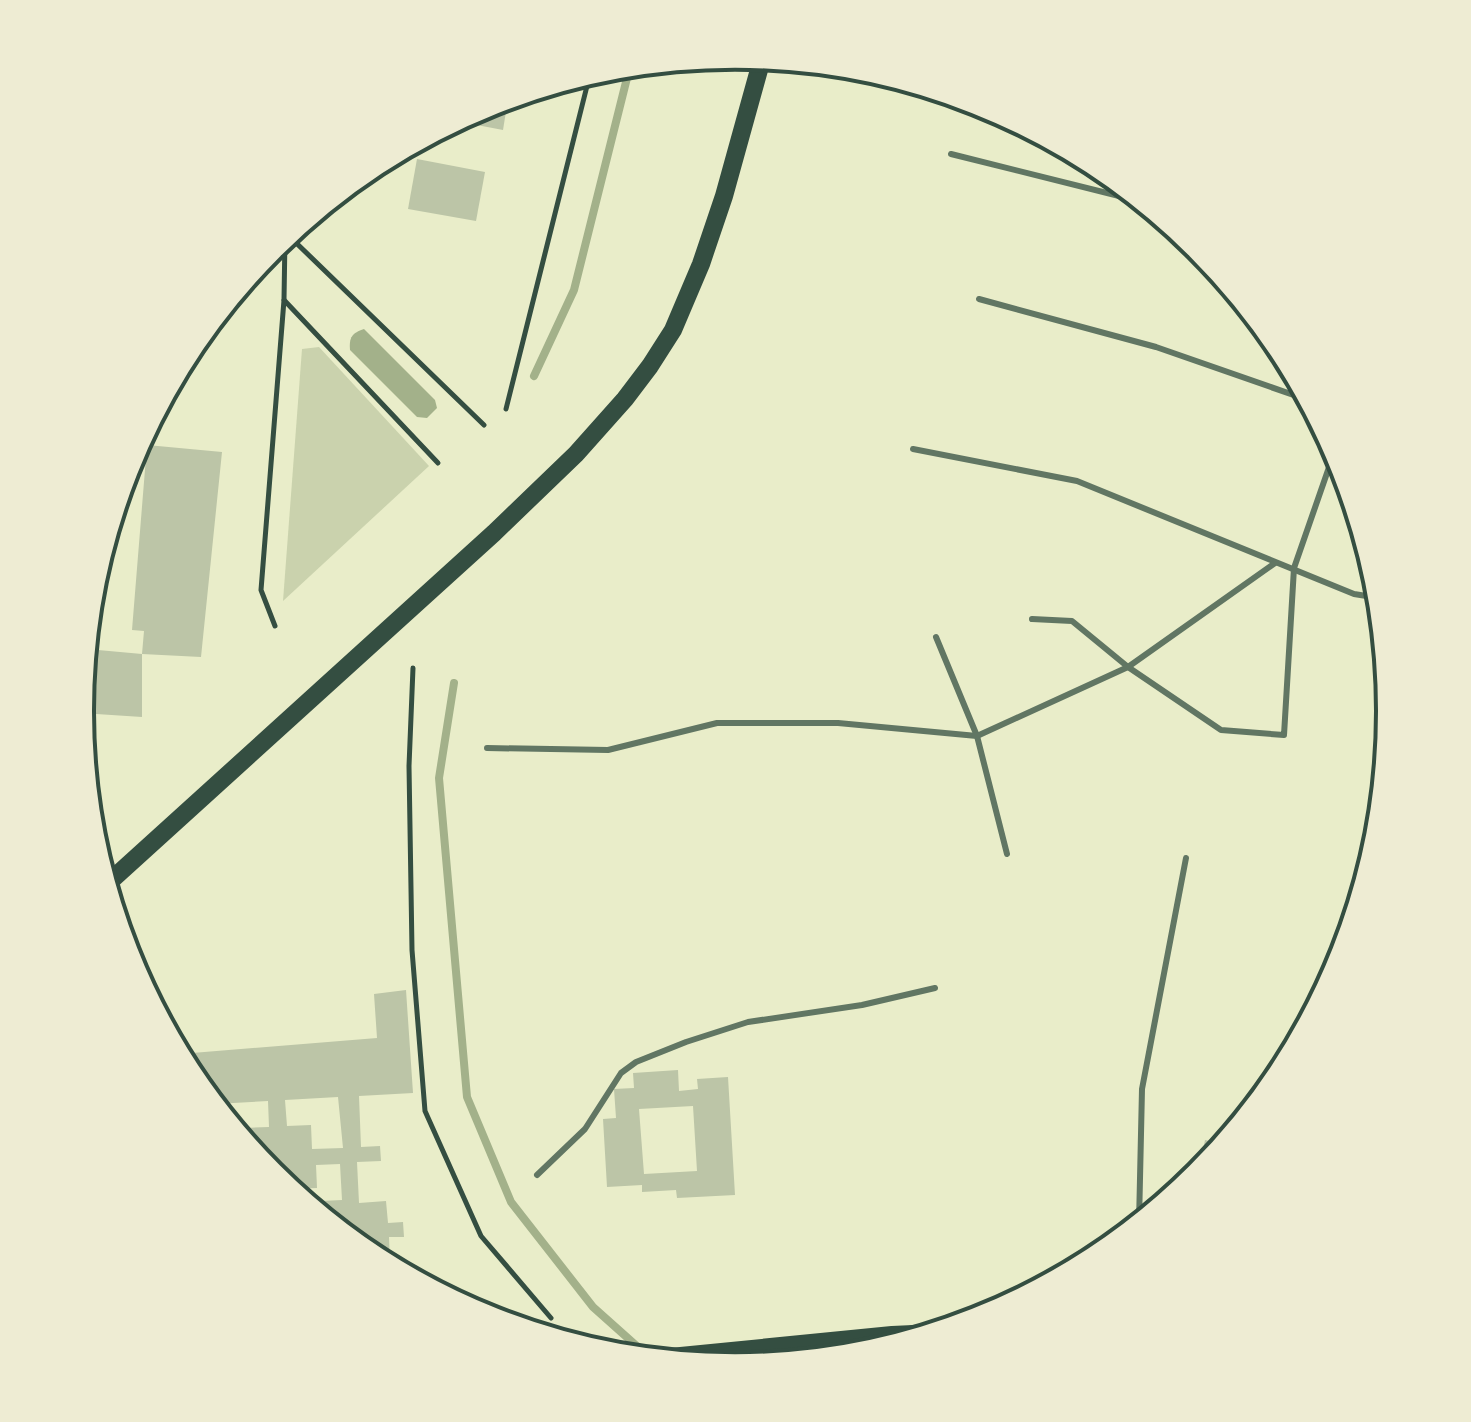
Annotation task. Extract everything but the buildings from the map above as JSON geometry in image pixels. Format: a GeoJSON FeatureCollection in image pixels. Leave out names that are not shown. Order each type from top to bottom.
{"type":"FeatureCollection","features":[{"type":"Feature","properties":{"kind":"main road"},"geometry":{"type":"LineString","coordinates":[[116,876],[494,533],[576,454],[625,399],[673,330],[701,264],[724,196],[759,71]]}},
{"type":"Feature","properties":{"kind":"main road"},"geometry":{"type":"LineString","coordinates":[[719,1352],[880,1335]]}},
{"type":"Feature","properties":{"kind":"lane"},"geometry":{"type":"LineString","coordinates":[[951,154],[1117,195]]}},
{"type":"Feature","properties":{"kind":"lane"},"geometry":{"type":"LineString","coordinates":[[979,299],[1156,347],[1293,395]]}},
{"type":"Feature","properties":{"kind":"lane"},"geometry":{"type":"LineString","coordinates":[[913,449],[1077,481],[1275,563],[1366,596]]}},
{"type":"Feature","properties":{"kind":"lane"},"geometry":{"type":"LineString","coordinates":[[1032,619],[1072,621],[1128,667],[1221,730],[1284,735],[1294,568],[1329,468]]}},
{"type":"Feature","properties":{"kind":"lane"},"geometry":{"type":"LineString","coordinates":[[487,748],[608,750],[717,723],[838,723],[977,736],[1128,667],[1275,563]]}},
{"type":"Feature","properties":{"kind":"lane"},"geometry":{"type":"LineString","coordinates":[[936,637],[977,736],[1007,854]]}},
{"type":"Feature","properties":{"kind":"lane"},"geometry":{"type":"LineString","coordinates":[[1139,1209],[1142,1089],[1186,858]]}},
{"type":"Feature","properties":{"kind":"lane"},"geometry":{"type":"LineString","coordinates":[[537,1175],[585,1129],[621,1073],[636,1062],[748,1022],[862,1005],[935,988]]}},
{"type":"Feature","properties":{"kind":"path"},"geometry":{"type":"LineString","coordinates":[[506,409],[587,88]]}},
{"type":"Feature","properties":{"kind":"path"},"geometry":{"type":"LineString","coordinates":[[296,245],[484,425]]}},
{"type":"Feature","properties":{"kind":"path"},"geometry":{"type":"LineString","coordinates":[[275,626],[261,590],[286,254]]}},
{"type":"Feature","properties":{"kind":"path"},"geometry":{"type":"LineString","coordinates":[[284,300],[438,463]]}},
{"type":"Feature","properties":{"kind":"path"},"geometry":{"type":"LineString","coordinates":[[413,668],[409,766],[412,950],[425,1111],[481,1236],[551,1318]]}},
{"type":"Feature","properties":{"kind":"shaded area"},"geometry":{"type":"Polygon","coordinates":[[[364,329],[435,400],[437,408],[427,418],[417,417],[350,350],[352,336],[364,329]]]}},
{"type":"Feature","properties":{"kind":"shaded area"},"geometry":{"type":"Polygon","coordinates":[[[319,347],[429,466],[283,601],[302,349],[319,347]]]}},
{"type":"Feature","properties":{"kind":"waterway"},"geometry":{"type":"LineString","coordinates":[[534,376],[574,290],[627,79]]}},
{"type":"Feature","properties":{"kind":"waterway"},"geometry":{"type":"LineString","coordinates":[[454,683],[439,778],[467,1097],[511,1202],[593,1307],[635,1344]]}}]}
